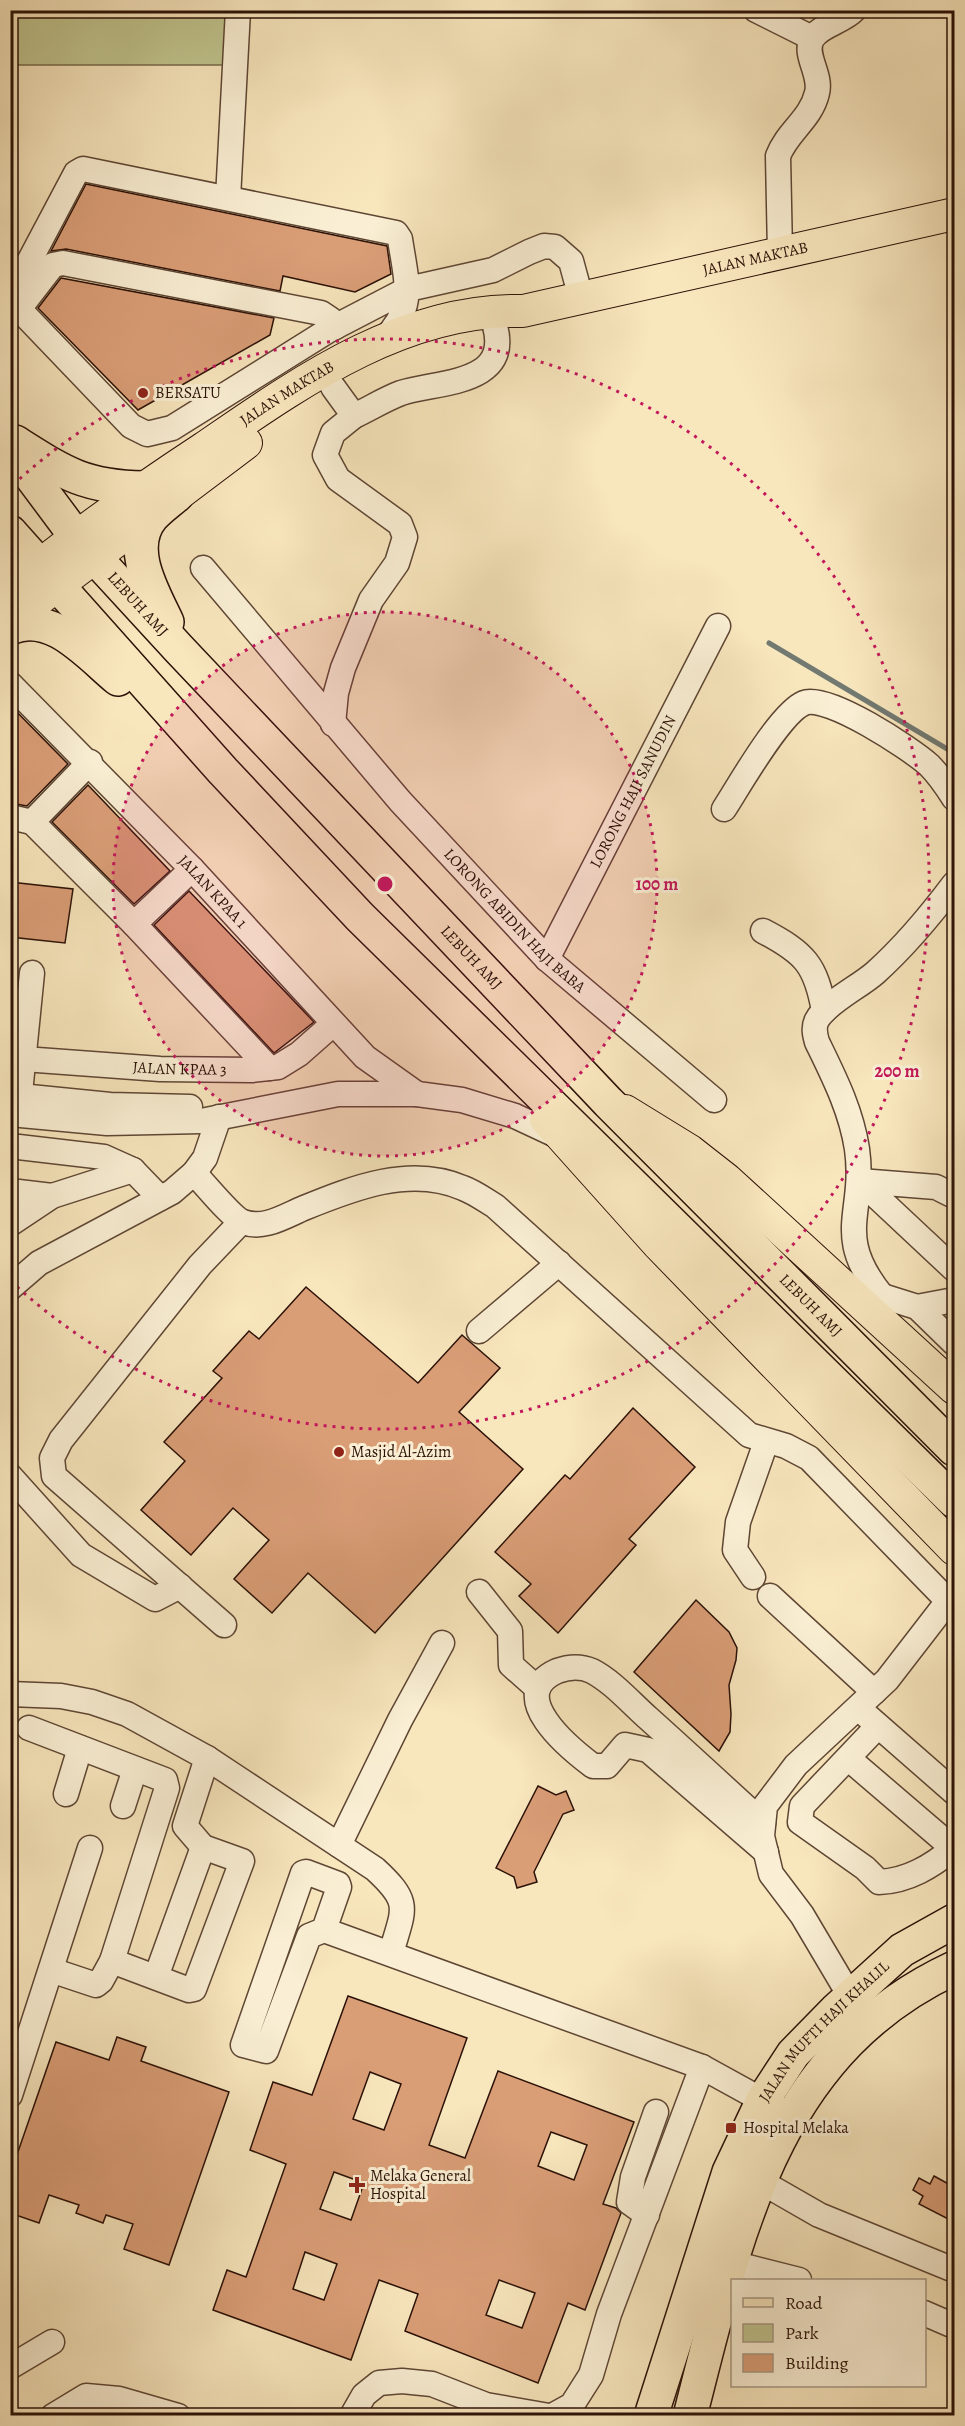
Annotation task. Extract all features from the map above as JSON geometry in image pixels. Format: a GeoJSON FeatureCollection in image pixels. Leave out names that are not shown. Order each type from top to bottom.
{"type":"FeatureCollection","features":[{"type":"Feature","properties":{"kind":"highway"},"geometry":{"type":"LineString","coordinates":[[10,439],[51,465],[90,483],[115,488],[144,488]]}},
{"type":"Feature","properties":{"kind":"highway","name":"LEBUH AMJ"},"geometry":{"type":"LineString","coordinates":[[10,448],[86,547],[179,649],[608,1102],[954,1449]]}},
{"type":"Feature","properties":{"kind":"highway"},"geometry":{"type":"LineString","coordinates":[[177,495],[152,518],[144,531],[142,549],[144,568],[151,587],[179,649]]}},
{"type":"Feature","properties":{"kind":"highway"},"geometry":{"type":"LineString","coordinates":[[10,532],[223,771],[360,917],[954,1501]]}},
{"type":"Feature","properties":{"kind":"highway"},"geometry":{"type":"LineString","coordinates":[[10,628],[28,622],[39,622],[54,629],[154,708],[223,771]]}},
{"type":"Feature","properties":{"kind":"highway","name":"JALAN MUFTI HAJI KHALIL"},"geometry":{"type":"LineString","coordinates":[[690,2415],[793,2054],[850,1996],[902,1950],[954,1921]]}},
{"type":"Feature","properties":{"kind":"highway","name":"JALAN MUFTI HAJI KHALIL"},"geometry":{"type":"LineString","coordinates":[[651,2415],[729,2172],[777,2108],[834,2058],[882,2009],[954,1968]]}},
{"type":"Feature","properties":{"kind":"main road","name":"JALAN MAKTAB"},"geometry":{"type":"LineString","coordinates":[[86,547],[144,488],[303,381],[381,342],[459,316],[492,310],[523,311],[954,214]]}},
{"type":"Feature","properties":{"kind":"main road","name":"JALAN MAKTAB"},"geometry":{"type":"LineString","coordinates":[[86,547],[177,495],[252,438],[333,387],[415,348],[495,326],[523,311]]}},
{"type":"Feature","properties":{"kind":"main road"},"geometry":{"type":"LineString","coordinates":[[10,590],[47,575],[86,547]]}},
{"type":"Feature","properties":{"kind":"main road"},"geometry":{"type":"LineString","coordinates":[[10,621],[47,575]]}},
{"type":"Feature","properties":{"kind":"main road"},"geometry":{"type":"LineString","coordinates":[[480,1034],[564,1139],[658,1244],[954,1549]]}},
{"type":"Feature","properties":{"kind":"main road"},"geometry":{"type":"LineString","coordinates":[[608,1102],[647,1123],[727,1180],[875,1303],[954,1388]]}},
{"type":"Feature","properties":{"kind":"street"},"geometry":{"type":"LineString","coordinates":[[228,198],[234,40],[238,10]]}},
{"type":"Feature","properties":{"kind":"street"},"geometry":{"type":"LineString","coordinates":[[756,10],[812,38]]}},
{"type":"Feature","properties":{"kind":"street"},"geometry":{"type":"LineString","coordinates":[[780,253],[778,156],[784,141],[806,118],[818,92],[819,78],[809,49],[812,38],[854,10]]}},
{"type":"Feature","properties":{"kind":"street"},"geometry":{"type":"LineString","coordinates":[[381,342],[397,327],[404,314],[408,289],[400,239],[391,230],[83,170],[76,173],[13,292],[19,309],[131,426],[147,434],[172,428],[335,327],[408,289],[493,270],[544,246],[555,247],[571,261],[581,298]]}},
{"type":"Feature","properties":{"kind":"street"},"geometry":{"type":"LineString","coordinates":[[19,309],[53,265],[63,263],[321,313],[330,318],[335,327]]}},
{"type":"Feature","properties":{"kind":"street"},"geometry":{"type":"LineString","coordinates":[[408,289],[428,311],[459,316]]}},
{"type":"Feature","properties":{"kind":"street"},"geometry":{"type":"LineString","coordinates":[[333,724],[336,693],[343,668],[371,600],[397,563],[405,537],[400,524],[338,479],[325,455],[333,433],[354,416],[401,393],[467,379],[479,373],[496,353],[499,340],[495,326]]}},
{"type":"Feature","properties":{"kind":"street"},"geometry":{"type":"LineString","coordinates":[[333,387],[354,416]]}},
{"type":"Feature","properties":{"kind":"street","name":"LORONG ABIDIN HAJI BABA"},"geometry":{"type":"LineString","coordinates":[[203,568],[400,801],[547,959],[714,1100]]}},
{"type":"Feature","properties":{"kind":"street","name":"LORONG HAJI SANUDIN"},"geometry":{"type":"LineString","coordinates":[[547,959],[718,626]]}},
{"type":"Feature","properties":{"kind":"street","name":"JALAN KPAA 1"},"geometry":{"type":"LineString","coordinates":[[11,684],[192,868],[365,1057],[417,1095]]}},
{"type":"Feature","properties":{"kind":"street"},"geometry":{"type":"LineString","coordinates":[[724,809],[768,740],[803,703],[814,702],[848,713],[907,747],[930,766],[954,798]]}},
{"type":"Feature","properties":{"kind":"street"},"geometry":{"type":"LineString","coordinates":[[90,762],[21,820],[134,924],[269,1068]]}},
{"type":"Feature","properties":{"kind":"street"},"geometry":{"type":"LineString","coordinates":[[134,924],[192,868]]}},
{"type":"Feature","properties":{"kind":"street"},"geometry":{"type":"LineString","coordinates":[[954,884],[922,928],[873,975],[824,1011],[817,1020],[817,1042],[852,1120],[860,1181],[852,1225],[855,1251],[875,1303],[916,1307],[954,1300]]}},
{"type":"Feature","properties":{"kind":"street"},"geometry":{"type":"LineString","coordinates":[[763,931],[781,940],[804,958],[813,970],[824,1011]]}},
{"type":"Feature","properties":{"kind":"street"},"geometry":{"type":"LineString","coordinates":[[32,973],[17,1058],[15,1105],[206,1108],[219,1117],[338,1094],[417,1095],[472,1103],[514,1116],[564,1139]]}},
{"type":"Feature","properties":{"kind":"street","name":"JALAN KPAA 3"},"geometry":{"type":"LineString","coordinates":[[17,1058],[160,1069],[252,1070],[278,1067],[299,1054],[333,1024]]}},
{"type":"Feature","properties":{"kind":"street"},"geometry":{"type":"LineString","coordinates":[[10,1288],[39,1263],[160,1198],[194,1173],[205,1158],[219,1117]]}},
{"type":"Feature","properties":{"kind":"street"},"geometry":{"type":"LineString","coordinates":[[10,1146],[104,1157],[133,1170],[160,1198]]}},
{"type":"Feature","properties":{"kind":"street"},"geometry":{"type":"LineString","coordinates":[[10,1224],[52,1196],[133,1170]]}},
{"type":"Feature","properties":{"kind":"street"},"geometry":{"type":"LineString","coordinates":[[194,1173],[241,1222],[256,1225],[273,1222],[305,1208],[383,1181],[405,1177],[433,1178],[463,1188],[495,1206],[749,1435],[766,1442],[786,1446],[809,1458],[951,1605],[886,1680],[796,1765],[765,1806],[762,1836],[771,1874],[802,1915],[850,1996]]}},
{"type":"Feature","properties":{"kind":"street"},"geometry":{"type":"LineString","coordinates":[[860,1181],[936,1187],[954,1196]]}},
{"type":"Feature","properties":{"kind":"street"},"geometry":{"type":"LineString","coordinates":[[860,1181],[954,1269]]}},
{"type":"Feature","properties":{"kind":"street"},"geometry":{"type":"LineString","coordinates":[[10,1191],[52,1196]]}},
{"type":"Feature","properties":{"kind":"street"},"geometry":{"type":"LineString","coordinates":[[224,1625],[54,1476],[52,1458],[61,1440],[185,1283],[241,1222]]}},
{"type":"Feature","properties":{"kind":"street"},"geometry":{"type":"LineString","coordinates":[[479,1331],[559,1263]]}},
{"type":"Feature","properties":{"kind":"street"},"geometry":{"type":"LineString","coordinates":[[916,1307],[954,1343]]}},
{"type":"Feature","properties":{"kind":"street"},"geometry":{"type":"LineString","coordinates":[[753,1577],[735,1550],[738,1522],[766,1442]]}},
{"type":"Feature","properties":{"kind":"street"},"geometry":{"type":"LineString","coordinates":[[10,1476],[81,1556],[155,1599],[180,1586]]}},
{"type":"Feature","properties":{"kind":"street"},"geometry":{"type":"LineString","coordinates":[[479,1592],[510,1631],[511,1665],[537,1688]]}},
{"type":"Feature","properties":{"kind":"street"},"geometry":{"type":"LineString","coordinates":[[770,1596],[866,1700],[878,1726],[954,1791]]}},
{"type":"Feature","properties":{"kind":"street"},"geometry":{"type":"LineString","coordinates":[[339,1845],[400,1720],[442,1642]]}},
{"type":"Feature","properties":{"kind":"street"},"geometry":{"type":"LineString","coordinates":[[763,1823],[621,1694],[591,1671],[572,1666],[545,1678],[537,1688],[535,1698],[543,1716],[566,1745],[593,1766],[607,1766],[625,1745],[648,1750],[766,1852]]}},
{"type":"Feature","properties":{"kind":"street"},"geometry":{"type":"LineString","coordinates":[[10,1694],[61,1696],[92,1702],[127,1714],[207,1758],[375,1869],[396,1889],[403,1912],[391,1953]]}},
{"type":"Feature","properties":{"kind":"street"},"geometry":{"type":"LineString","coordinates":[[849,1759],[954,1848],[934,1864],[896,1881],[879,1882],[865,1868],[800,1822],[802,1806],[878,1726]]}},
{"type":"Feature","properties":{"kind":"street"},"geometry":{"type":"LineString","coordinates":[[30,1728],[165,1780],[167,1788],[112,1960],[101,1981],[96,1984],[51,1970]]}},
{"type":"Feature","properties":{"kind":"street"},"geometry":{"type":"LineString","coordinates":[[66,1794],[80,1748]]}},
{"type":"Feature","properties":{"kind":"street"},"geometry":{"type":"LineString","coordinates":[[112,1960],[189,1990],[194,1989],[242,1861],[202,1847],[185,1826],[207,1758]]}},
{"type":"Feature","properties":{"kind":"street"},"geometry":{"type":"LineString","coordinates":[[123,1806],[135,1769]]}},
{"type":"Feature","properties":{"kind":"street"},"geometry":{"type":"LineString","coordinates":[[156,1977],[202,1847]]}},
{"type":"Feature","properties":{"kind":"street"},"geometry":{"type":"LineString","coordinates":[[10,2095],[90,1848]]}},
{"type":"Feature","properties":{"kind":"street"},"geometry":{"type":"LineString","coordinates":[[324,1930],[339,1887],[338,1884],[306,1872],[303,1873],[243,2045],[266,2051],[309,1936],[324,1930],[702,2067],[777,2108]]}},
{"type":"Feature","properties":{"kind":"street"},"geometry":{"type":"LineString","coordinates":[[352,2415],[364,2395],[379,2383],[402,2381],[432,2384],[486,2405],[551,2415],[572,2405],[591,2376],[609,2314],[702,2067]]}},
{"type":"Feature","properties":{"kind":"street"},"geometry":{"type":"LineString","coordinates":[[647,2215],[629,2202],[633,2177],[656,2112]]}},
{"type":"Feature","properties":{"kind":"street"},"geometry":{"type":"LineString","coordinates":[[758,2180],[819,2215],[954,2270]]}},
{"type":"Feature","properties":{"kind":"street"},"geometry":{"type":"LineString","coordinates":[[732,2263],[795,2279]]}},
{"type":"Feature","properties":{"kind":"street"},"geometry":{"type":"LineString","coordinates":[[926,2314],[954,2326]]}},
{"type":"Feature","properties":{"kind":"street"},"geometry":{"type":"LineString","coordinates":[[10,2367],[52,2342]]}},
{"type":"Feature","properties":{"kind":"street"},"geometry":{"type":"LineString","coordinates":[[53,2415],[86,2396],[119,2399],[178,2415]]}},
{"type":"Feature","properties":{"kind":"green space"},"geometry":{"type":"Polygon","coordinates":[[[10,11],[228,11],[225,65],[11,65],[10,11]]]}},
{"type":"Feature","properties":{"kind":"building"},"geometry":{"type":"Polygon","coordinates":[[[86,184],[387,246],[391,274],[355,292],[283,276],[280,291],[66,249],[51,251],[86,184]]]}},
{"type":"Feature","properties":{"kind":"building"},"geometry":{"type":"Polygon","coordinates":[[[61,278],[274,318],[270,335],[138,410],[38,308],[61,278]]]}},
{"type":"Feature","properties":{"kind":"building"},"geometry":{"type":"Polygon","coordinates":[[[10,705],[68,764],[27,806],[10,803],[10,705]]]}},
{"type":"Feature","properties":{"kind":"building"},"geometry":{"type":"Polygon","coordinates":[[[88,785],[170,871],[134,904],[52,822],[88,785]]]}},
{"type":"Feature","properties":{"kind":"building"},"geometry":{"type":"Polygon","coordinates":[[[10,882],[73,889],[65,943],[10,937],[10,882]]]}},
{"type":"Feature","properties":{"kind":"building"},"geometry":{"type":"Polygon","coordinates":[[[189,891],[314,1022],[274,1053],[154,925],[189,891]]]}},
{"type":"Feature","properties":{"kind":"building","name":"Masjid Al-Azim"},"geometry":{"type":"Polygon","coordinates":[[[306,1287],[418,1383],[462,1335],[500,1368],[459,1412],[523,1469],[375,1633],[308,1573],[272,1613],[234,1579],[269,1540],[233,1508],[191,1555],[141,1510],[185,1461],[164,1442],[222,1378],[213,1371],[249,1331],[259,1339],[306,1287]]]}},
{"type":"Feature","properties":{"kind":"building"},"geometry":{"type":"Polygon","coordinates":[[[633,1408],[695,1467],[629,1539],[636,1545],[558,1633],[519,1596],[531,1584],[495,1552],[565,1475],[570,1479],[633,1408]]]}},
{"type":"Feature","properties":{"kind":"building"},"geometry":{"type":"Polygon","coordinates":[[[696,1600],[729,1632],[737,1648],[729,1685],[730,1732],[719,1751],[634,1672],[696,1600]]]}},
{"type":"Feature","properties":{"kind":"building"},"geometry":{"type":"Polygon","coordinates":[[[538,1786],[556,1795],[566,1791],[574,1810],[563,1814],[534,1872],[537,1882],[517,1888],[514,1877],[496,1868],[538,1786]]]}},
{"type":"Feature","properties":{"kind":"building"},"geometry":{"type":"Polygon","coordinates":[[[348,1996],[467,2038],[429,2145],[465,2158],[498,2071],[634,2122],[603,2204],[616,2208],[621,2213],[585,2310],[568,2303],[538,2383],[405,2331],[418,2294],[379,2280],[351,2360],[213,2310],[227,2270],[246,2277],[286,2164],[250,2150],[273,2082],[312,2095],[348,1996]],[[370,2072],[353,2119],[384,2130],[401,2084],[370,2072]],[[551,2132],[538,2166],[574,2180],[587,2145],[551,2132]],[[334,2172],[320,2209],[351,2220],[364,2183],[334,2172]],[[305,2252],[293,2289],[324,2300],[337,2264],[305,2252]],[[499,2280],[486,2315],[522,2328],[535,2293],[499,2280]]]}},
{"type":"Feature","properties":{"kind":"building"},"geometry":{"type":"Polygon","coordinates":[[[117,2037],[146,2047],[141,2061],[229,2092],[169,2265],[124,2249],[133,2224],[106,2215],[103,2223],[76,2213],[79,2205],[49,2195],[39,2223],[10,2213],[10,2175],[56,2042],[109,2060],[117,2037]]]}},
{"type":"Feature","properties":{"kind":"building"},"geometry":{"type":"Polygon","coordinates":[[[934,2176],[954,2187],[954,2222],[919,2204],[923,2196],[913,2190],[919,2178],[930,2184],[934,2176]]]}},
{"type":"Feature","properties":{"kind":"waterway"},"geometry":{"type":"LineString","coordinates":[[769,643],[954,753]]}},
{"type":"Feature","properties":{"kind":"place","name":"BERSATU"},"geometry":{"type":"Point","coordinates":[143,393]}},
{"type":"Feature","properties":{"kind":"place","name":"Masjid Al-Azim"},"geometry":{"type":"Point","coordinates":[339,1452]}},
{"type":"Feature","properties":{"kind":"place","name":"Hospital Melaka"},"geometry":{"type":"Point","coordinates":[731,2128]}},
{"type":"Feature","properties":{"kind":"place","name":"Melaka General Hospital"},"geometry":{"type":"Point","coordinates":[357,2185]}}]}
